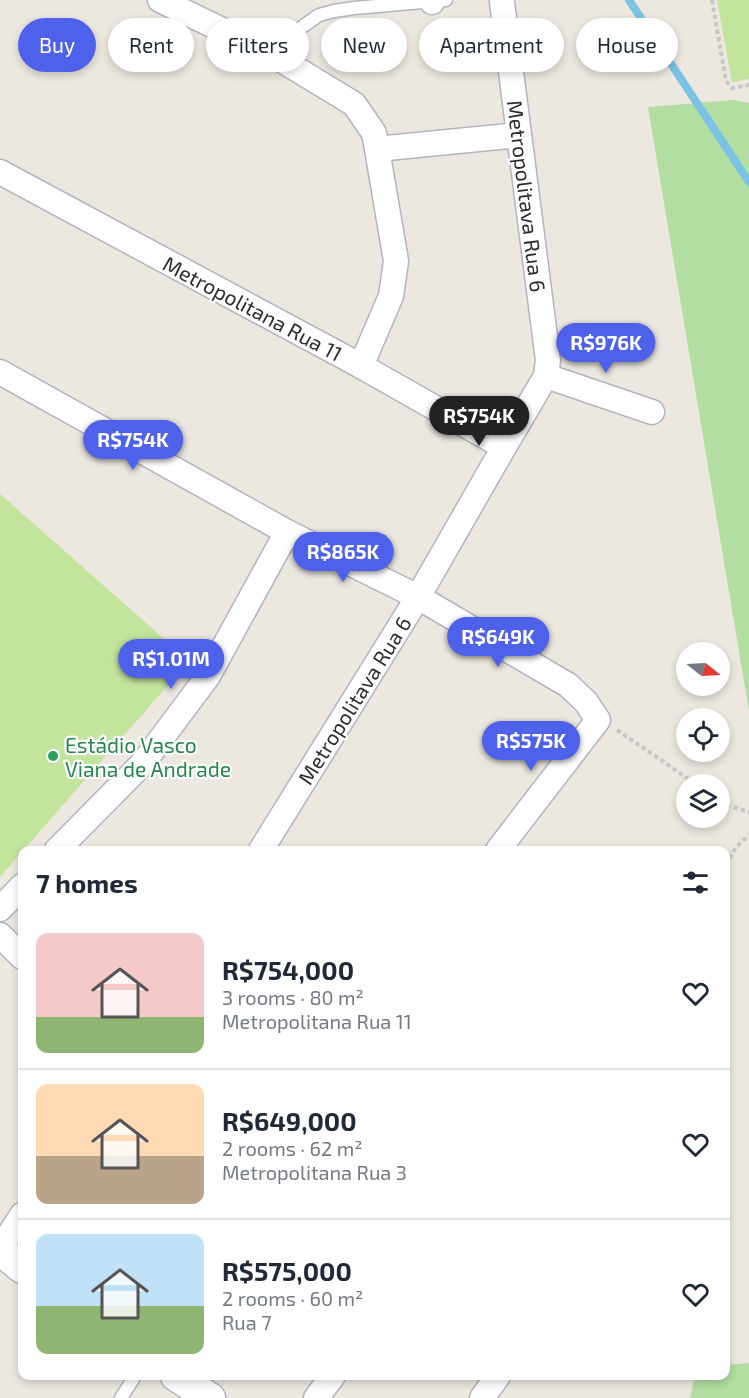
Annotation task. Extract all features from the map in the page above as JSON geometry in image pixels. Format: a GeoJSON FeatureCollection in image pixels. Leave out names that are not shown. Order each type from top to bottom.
{"type":"FeatureCollection","features":[{"type":"Feature","properties":{"kind":"street"},"geometry":{"type":"LineString","coordinates":[[160,0],[206,22]]}},
{"type":"Feature","properties":{"kind":"street","name":"Metropolitava Rua 6"},"geometry":{"type":"LineString","coordinates":[[263,846],[418,597],[546,376],[548,360],[501,1]]}},
{"type":"Feature","properties":{"kind":"street"},"geometry":{"type":"LineString","coordinates":[[301,72],[354,104],[374,133],[396,261],[391,296],[361,366]]}},
{"type":"Feature","properties":{"kind":"street"},"geometry":{"type":"LineString","coordinates":[[377,149],[519,135]]}},
{"type":"Feature","properties":{"kind":"street","name":"Metropolitana Rua 11"},"geometry":{"type":"LineString","coordinates":[[0,172],[361,366],[504,447]]}},
{"type":"Feature","properties":{"kind":"street"},"geometry":{"type":"LineString","coordinates":[[0,372],[287,532],[418,597],[568,685],[586,702],[598,720],[501,846]]}},
{"type":"Feature","properties":{"kind":"street"},"geometry":{"type":"LineString","coordinates":[[546,376],[652,412]]}},
{"type":"Feature","properties":{"kind":"street"},"geometry":{"type":"LineString","coordinates":[[61,846],[143,763],[208,676],[287,532]]}},
{"type":"Feature","properties":{"kind":"street"},"geometry":{"type":"LineString","coordinates":[[0,909],[18,890]]}},
{"type":"Feature","properties":{"kind":"street"},"geometry":{"type":"LineString","coordinates":[[0,935],[18,953]]}},
{"type":"Feature","properties":{"kind":"street"},"geometry":{"type":"LineString","coordinates":[[18,1221],[0,1249],[18,1265]]}},
{"type":"Feature","properties":{"kind":"street"},"geometry":{"type":"LineString","coordinates":[[182,1380],[210,1398]]}},
{"type":"Feature","properties":{"kind":"street"},"geometry":{"type":"LineString","coordinates":[[316,1398],[330,1380]]}},
{"type":"Feature","properties":{"kind":"street"},"geometry":{"type":"LineString","coordinates":[[482,1398],[495,1380]]}},
{"type":"Feature","properties":{"kind":"lane"},"geometry":{"type":"LineString","coordinates":[[309,22],[319,15],[334,11],[436,1]]}},
{"type":"Feature","properties":{"kind":"lane"},"geometry":{"type":"LineString","coordinates":[[121,1398],[132,1380]]}},
{"type":"Feature","properties":{"kind":"path"},"geometry":{"type":"LineString","coordinates":[[712,0],[726,81],[732,88],[749,85]]}},
{"type":"Feature","properties":{"kind":"path"},"geometry":{"type":"LineString","coordinates":[[598,720],[621,732],[682,774]]}},
{"type":"Feature","properties":{"kind":"path"},"geometry":{"type":"LineString","coordinates":[[730,806],[749,812]]}},
{"type":"Feature","properties":{"kind":"path"},"geometry":{"type":"LineString","coordinates":[[730,858],[736,847],[749,835]]}},
{"type":"Feature","properties":{"kind":"green space"},"geometry":{"type":"Polygon","coordinates":[[[717,0],[749,0],[749,79],[732,82],[717,0]]]}},
{"type":"Feature","properties":{"kind":"green space"},"geometry":{"type":"Polygon","coordinates":[[[734,100],[749,103],[749,711],[648,107],[734,100]]]}},
{"type":"Feature","properties":{"kind":"green space","name":"Estádio Vasco Viana de Andrade"},"geometry":{"type":"Polygon","coordinates":[[[0,494],[189,661],[27,846],[18,846],[18,856],[0,877],[0,494]]]}},
{"type":"Feature","properties":{"kind":"green space"},"geometry":{"type":"Polygon","coordinates":[[[749,1363],[749,1398],[690,1398],[694,1380],[730,1380],[730,1365],[749,1363]]]}},
{"type":"Feature","properties":{"kind":"waterway"},"geometry":{"type":"LineString","coordinates":[[629,0],[749,182]]}},
{"type":"Feature","properties":{"kind":"place","name":"Estádio Vasco Viana de Andrade"},"geometry":{"type":"Point","coordinates":[53,756]}}]}
